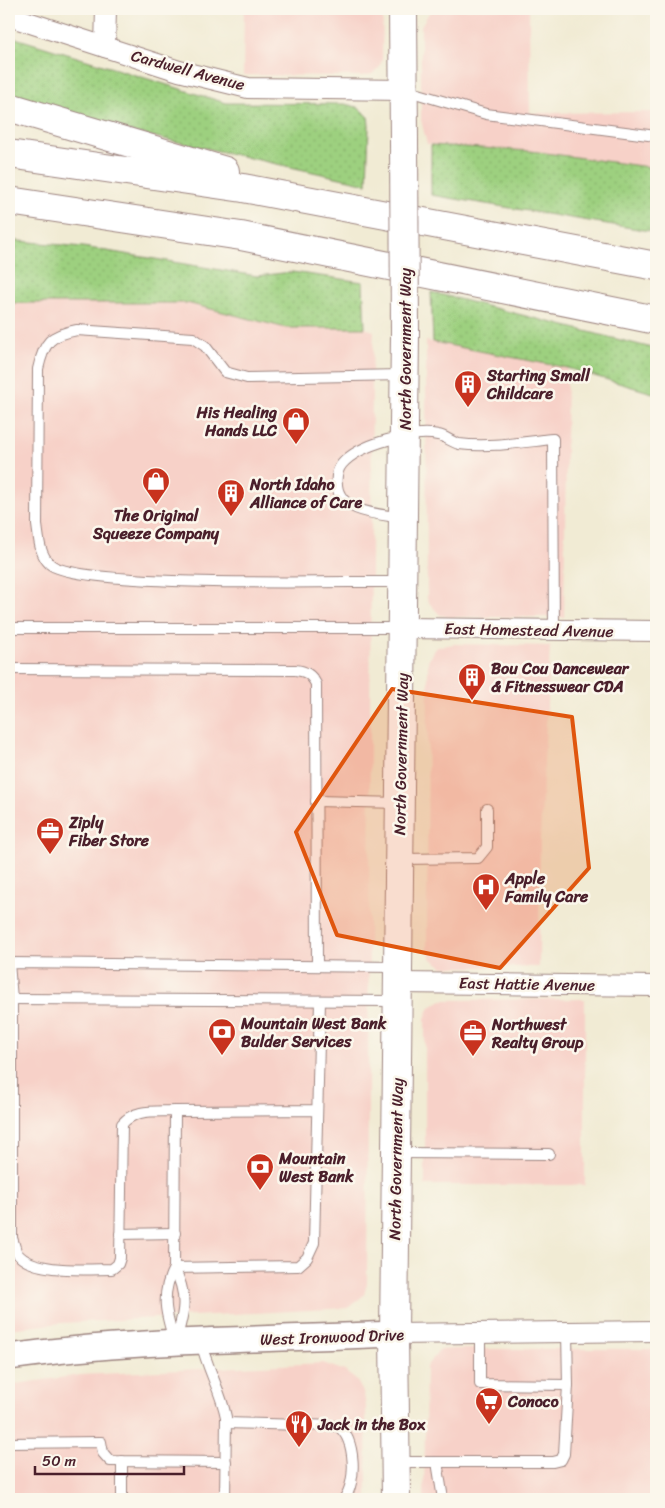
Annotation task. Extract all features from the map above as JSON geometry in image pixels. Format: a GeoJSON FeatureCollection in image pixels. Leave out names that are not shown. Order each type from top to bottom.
{"type":"FeatureCollection","features":[{"type":"Feature","properties":{"kind":"main road","name":"North Government Way"},"geometry":{"type":"LineString","coordinates":[[396,1499],[394,1334],[405,375],[403,9]]}},
{"type":"Feature","properties":{"kind":"main road"},"geometry":{"type":"LineString","coordinates":[[9,107],[160,151],[317,201]]}},
{"type":"Feature","properties":{"kind":"main road"},"geometry":{"type":"LineString","coordinates":[[9,154],[214,183],[656,266]]}},
{"type":"Feature","properties":{"kind":"main road"},"geometry":{"type":"LineString","coordinates":[[9,201],[241,236],[656,320]]}},
{"type":"Feature","properties":{"kind":"main road"},"geometry":{"type":"LineString","coordinates":[[9,218],[241,236]]}},
{"type":"Feature","properties":{"kind":"street"},"geometry":{"type":"LineString","coordinates":[[106,9],[106,46]]}},
{"type":"Feature","properties":{"kind":"street","name":"Cardwell Avenue"},"geometry":{"type":"LineString","coordinates":[[9,16],[179,71],[248,88],[404,90]]}},
{"type":"Feature","properties":{"kind":"street","name":"East Homestead Avenue"},"geometry":{"type":"LineString","coordinates":[[402,628],[656,631]]}},
{"type":"Feature","properties":{"kind":"street","name":"East Hattie Avenue"},"geometry":{"type":"LineString","coordinates":[[398,983],[656,986]]}},
{"type":"Feature","properties":{"kind":"street","name":"West Ironwood Drive"},"geometry":{"type":"LineString","coordinates":[[9,1358],[52,1351],[174,1343],[394,1334],[656,1331]]}},
{"type":"Feature","properties":{"kind":"lane"},"geometry":{"type":"LineString","coordinates":[[404,90],[486,114],[656,136]]}},
{"type":"Feature","properties":{"kind":"lane"},"geometry":{"type":"LineString","coordinates":[[403,582],[181,581],[82,575],[61,570],[50,564],[41,550],[37,525],[38,379],[41,356],[48,340],[62,333],[77,330],[193,338],[205,346],[225,372],[247,378],[405,375]]}},
{"type":"Feature","properties":{"kind":"lane"},"geometry":{"type":"LineString","coordinates":[[404,518],[362,511],[352,507],[337,490],[336,479],[342,464],[356,453],[404,435],[439,435],[458,444],[500,444],[553,439],[554,630]]}},
{"type":"Feature","properties":{"kind":"lane"},"geometry":{"type":"LineString","coordinates":[[9,628],[402,628]]}},
{"type":"Feature","properties":{"kind":"lane"},"geometry":{"type":"LineString","coordinates":[[9,669],[305,671],[316,684],[317,966]]}},
{"type":"Feature","properties":{"kind":"lane"},"geometry":{"type":"LineString","coordinates":[[316,801],[400,803]]}},
{"type":"Feature","properties":{"kind":"lane"},"geometry":{"type":"LineString","coordinates":[[400,859],[478,858],[487,847],[487,809]]}},
{"type":"Feature","properties":{"kind":"lane"},"geometry":{"type":"LineString","coordinates":[[317,1110],[175,1110],[136,1113],[128,1116],[122,1124],[120,1258],[118,1264],[112,1269],[43,1268],[25,1260],[17,1253],[12,1238],[9,963],[317,966],[398,983]]}},
{"type":"Feature","properties":{"kind":"lane"},"geometry":{"type":"LineString","coordinates":[[10,999],[320,1001],[398,983]]}},
{"type":"Feature","properties":{"kind":"lane"},"geometry":{"type":"LineString","coordinates":[[174,1268],[298,1266],[307,1258],[314,1243],[320,1001]]}},
{"type":"Feature","properties":{"kind":"lane"},"geometry":{"type":"LineString","coordinates":[[174,1343],[165,1313],[166,1284],[174,1268],[175,1110]]}},
{"type":"Feature","properties":{"kind":"lane"},"geometry":{"type":"LineString","coordinates":[[396,1153],[549,1154]]}},
{"type":"Feature","properties":{"kind":"lane"},"geometry":{"type":"LineString","coordinates":[[120,1234],[174,1233]]}},
{"type":"Feature","properties":{"kind":"lane"},"geometry":{"type":"LineString","coordinates":[[174,1268],[183,1284],[184,1312],[174,1343]]}},
{"type":"Feature","properties":{"kind":"lane"},"geometry":{"type":"LineString","coordinates":[[396,1462],[553,1462],[561,1460],[564,1454],[568,1385],[567,1332]]}},
{"type":"Feature","properties":{"kind":"lane"},"geometry":{"type":"LineString","coordinates":[[480,1333],[480,1384],[568,1385]]}},
{"type":"Feature","properties":{"kind":"lane"},"geometry":{"type":"LineString","coordinates":[[201,1342],[207,1366],[224,1405],[226,1423],[225,1499]]}},
{"type":"Feature","properties":{"kind":"lane"},"geometry":{"type":"LineString","coordinates":[[226,1423],[338,1426],[344,1431],[350,1442],[352,1473],[349,1493],[344,1499]]}},
{"type":"Feature","properties":{"kind":"lane"},"geometry":{"type":"LineString","coordinates":[[9,1443],[101,1442],[106,1459],[110,1461],[226,1462]]}},
{"type":"Feature","properties":{"kind":"lane"},"geometry":{"type":"LineString","coordinates":[[122,1461],[122,1499]]}},
{"type":"Feature","properties":{"kind":"lane"},"geometry":{"type":"LineString","coordinates":[[437,1462],[443,1499]]}},
{"type":"Feature","properties":{"kind":"highlighted area"},"geometry":{"type":"Polygon","coordinates":[[[392,689],[572,717],[589,868],[500,968],[337,935],[296,832],[392,689]]]}},
{"type":"Feature","properties":{"kind":"shaded area"},"geometry":{"type":"Polygon","coordinates":[[[244,9],[383,9],[382,60],[379,68],[372,74],[363,76],[243,75],[244,9]]]}},
{"type":"Feature","properties":{"kind":"shaded area"},"geometry":{"type":"Polygon","coordinates":[[[440,9],[529,9],[530,113],[656,112],[656,168],[531,151],[427,144],[421,120],[421,26],[429,13],[440,9]]]}},
{"type":"Feature","properties":{"kind":"shaded area"},"geometry":{"type":"Polygon","coordinates":[[[9,303],[187,303],[286,328],[365,328],[374,331],[372,370],[367,1283],[364,1295],[348,1308],[62,1323],[9,1329],[9,303]]]}},
{"type":"Feature","properties":{"kind":"shaded area"},"geometry":{"type":"Polygon","coordinates":[[[426,341],[567,368],[564,617],[449,617],[440,615],[427,598],[426,341]]]}},
{"type":"Feature","properties":{"kind":"shaded area"},"geometry":{"type":"Polygon","coordinates":[[[454,644],[550,646],[540,838],[539,967],[443,967],[432,959],[427,950],[428,661],[437,647],[454,644]]]}},
{"type":"Feature","properties":{"kind":"shaded area"},"geometry":{"type":"Polygon","coordinates":[[[585,999],[585,1185],[425,1185],[425,1018],[430,1007],[442,1000],[585,999]]]}},
{"type":"Feature","properties":{"kind":"shaded area"},"geometry":{"type":"Polygon","coordinates":[[[656,1349],[656,1499],[424,1499],[426,1367],[439,1350],[656,1349]]]}},
{"type":"Feature","properties":{"kind":"shaded area"},"geometry":{"type":"Polygon","coordinates":[[[323,1363],[345,1371],[357,1381],[364,1394],[366,1407],[367,1499],[9,1499],[9,1385],[80,1375],[323,1363]]]}},
{"type":"Feature","properties":{"kind":"green space"},"geometry":{"type":"Polygon","coordinates":[[[9,36],[226,103],[345,104],[357,107],[368,116],[367,184],[128,131],[9,95],[9,36]]]}},
{"type":"Feature","properties":{"kind":"green space"},"geometry":{"type":"Polygon","coordinates":[[[431,145],[531,151],[656,168],[656,232],[431,195],[431,145]]]}},
{"type":"Feature","properties":{"kind":"green space"},"geometry":{"type":"Polygon","coordinates":[[[9,240],[83,247],[257,276],[292,272],[363,282],[365,328],[286,328],[187,303],[9,303],[9,240]]]}},
{"type":"Feature","properties":{"kind":"green space"},"geometry":{"type":"Polygon","coordinates":[[[431,292],[656,349],[656,394],[567,368],[433,342],[431,292]]]}},
{"type":"Feature","properties":{"kind":"place","name":"Starting Small Childcare"},"geometry":{"type":"Point","coordinates":[468,408]}},
{"type":"Feature","properties":{"kind":"place","name":"His Healing Hands LLC"},"geometry":{"type":"Point","coordinates":[296,445]}},
{"type":"Feature","properties":{"kind":"place","name":"The Original Squeeze Company"},"geometry":{"type":"Point","coordinates":[156,505]}},
{"type":"Feature","properties":{"kind":"place","name":"North Idaho Alliance of Care"},"geometry":{"type":"Point","coordinates":[231,517]}},
{"type":"Feature","properties":{"kind":"place","name":"Bou Cou Dancewear & Fitnesswear CDA"},"geometry":{"type":"Point","coordinates":[472,701]}},
{"type":"Feature","properties":{"kind":"place","name":"Ziply Fiber Store"},"geometry":{"type":"Point","coordinates":[50,855]}},
{"type":"Feature","properties":{"kind":"place","name":"Apple Family Care"},"geometry":{"type":"Point","coordinates":[486,911]}},
{"type":"Feature","properties":{"kind":"place","name":"Mountain West Bank Bulder Services"},"geometry":{"type":"Point","coordinates":[222,1056]}},
{"type":"Feature","properties":{"kind":"place","name":"Northwest Realty Group"},"geometry":{"type":"Point","coordinates":[473,1057]}},
{"type":"Feature","properties":{"kind":"place","name":"Mountain West Bank"},"geometry":{"type":"Point","coordinates":[260,1191]}},
{"type":"Feature","properties":{"kind":"place","name":"Conoco"},"geometry":{"type":"Point","coordinates":[489,1425]}},
{"type":"Feature","properties":{"kind":"place","name":"Jack in the Box"},"geometry":{"type":"Point","coordinates":[299,1448]}}]}
